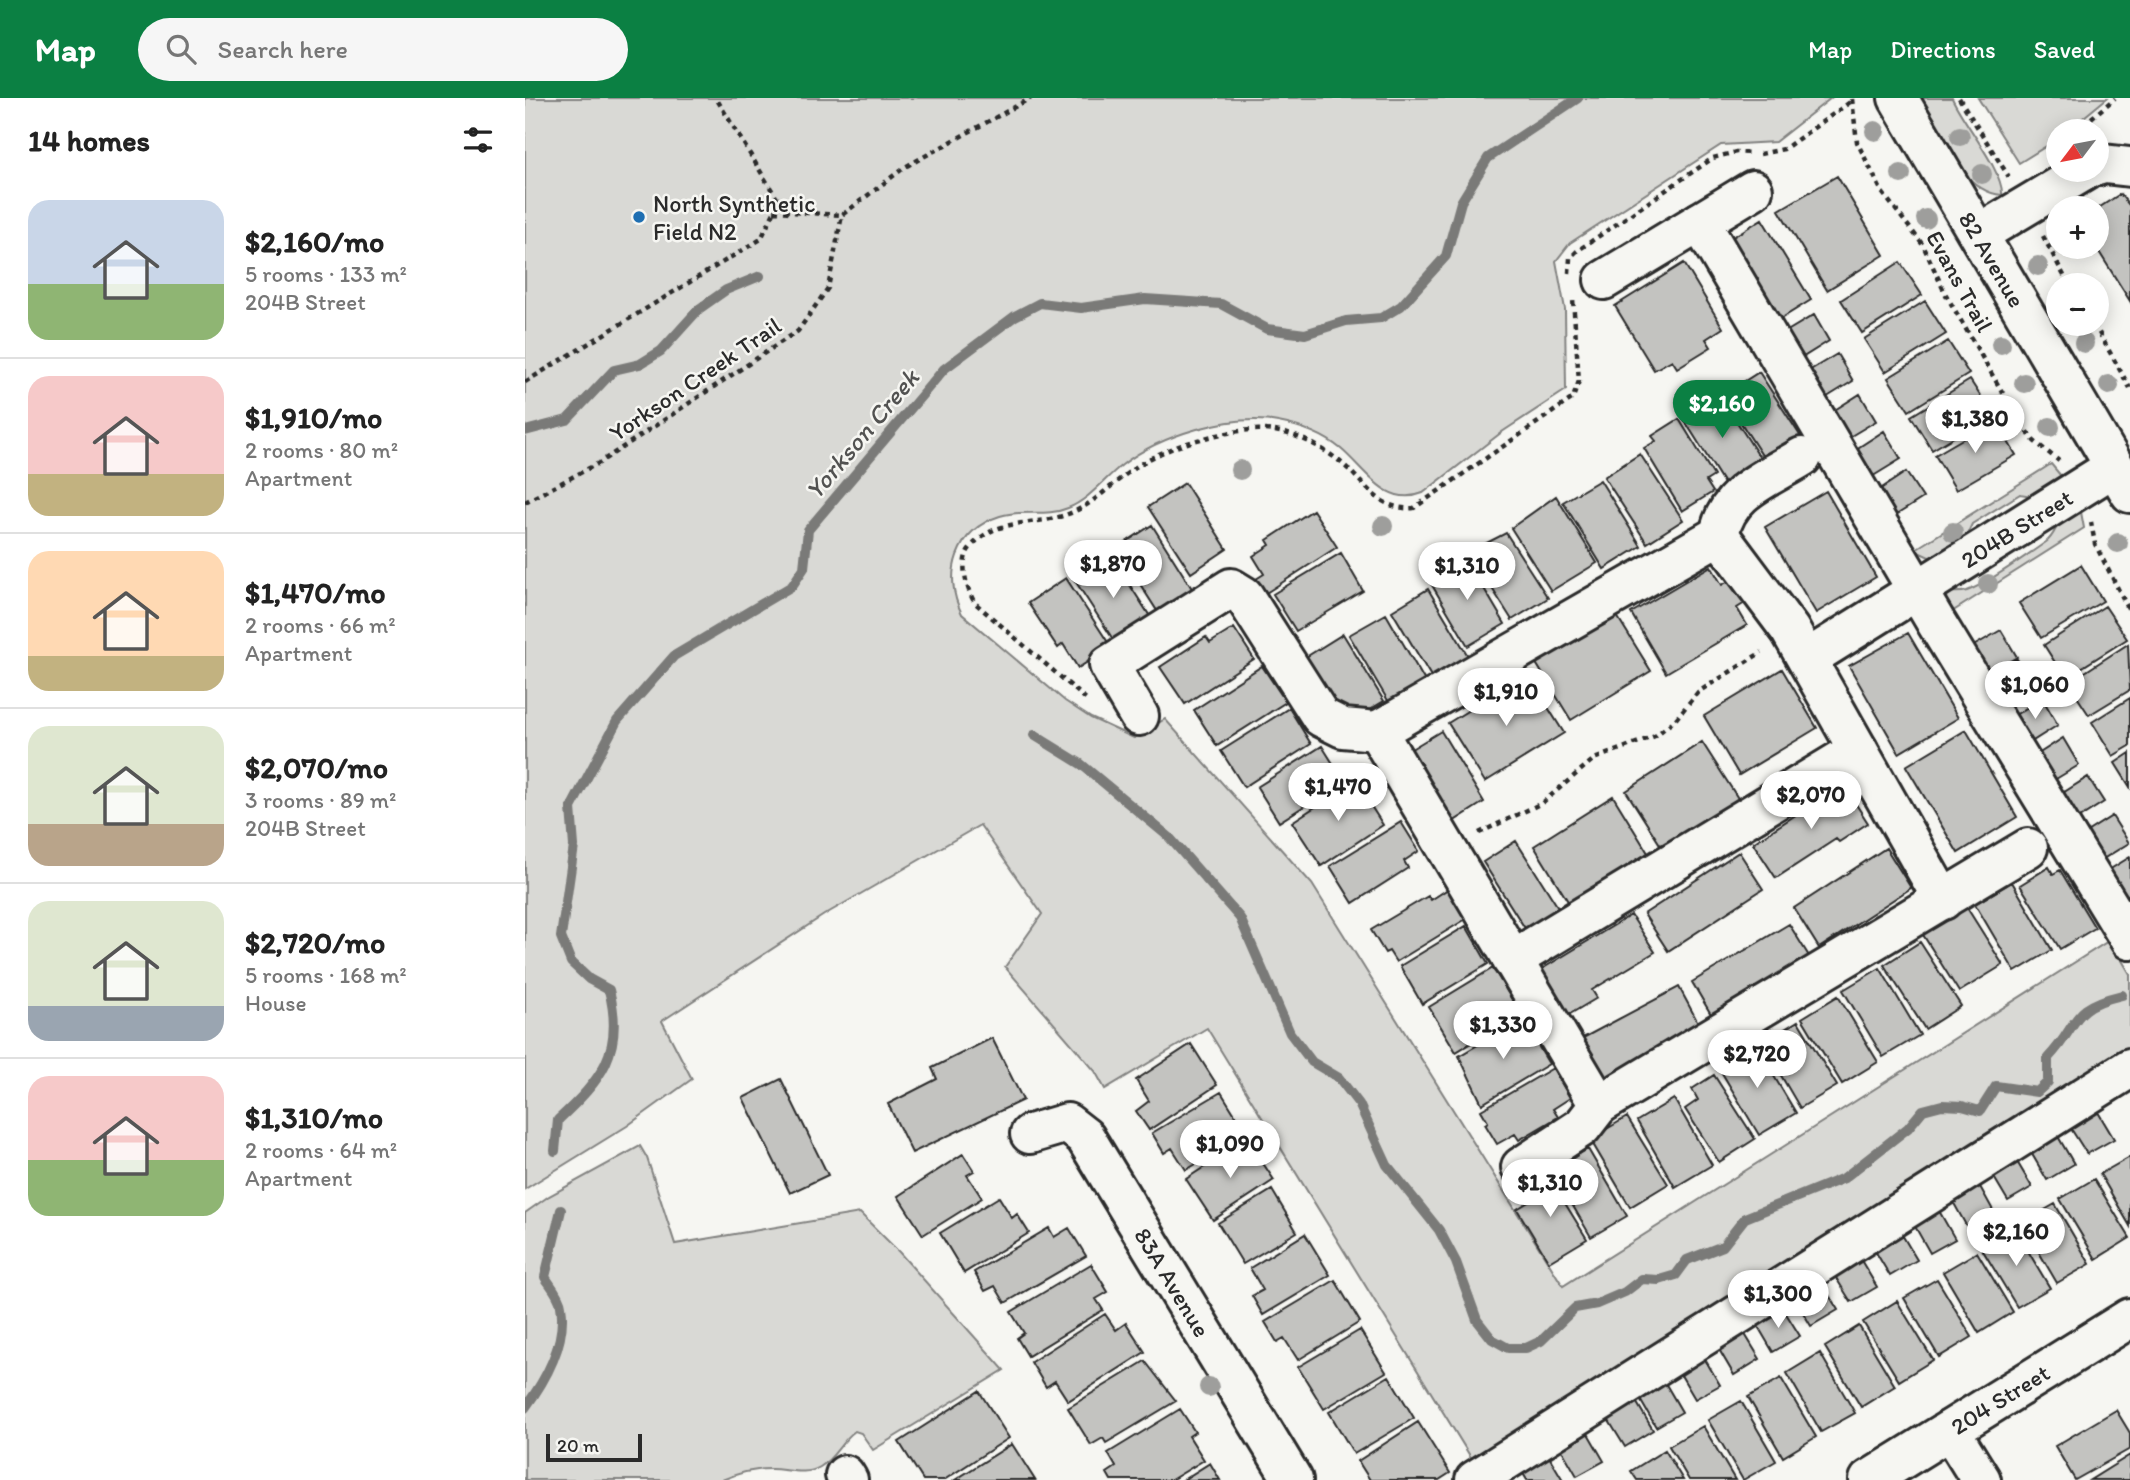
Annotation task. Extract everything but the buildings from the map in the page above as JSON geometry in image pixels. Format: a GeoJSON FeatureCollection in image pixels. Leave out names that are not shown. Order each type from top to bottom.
{"type":"FeatureCollection","features":[{"type":"Feature","properties":{"kind":"street","name":"82 Avenue"},"geometry":{"type":"LineString","coordinates":[[1898,98],[2122,480]]}},
{"type":"Feature","properties":{"kind":"street"},"geometry":{"type":"LineString","coordinates":[[2109,165],[2130,167]]}},
{"type":"Feature","properties":{"kind":"street"},"geometry":{"type":"LineString","coordinates":[[1979,234],[2067,182]]}},
{"type":"Feature","properties":{"kind":"street"},"geometry":{"type":"LineString","coordinates":[[1581,283],[1700,222],[1753,190]]}},
{"type":"Feature","properties":{"kind":"street"},"geometry":{"type":"LineString","coordinates":[[1700,222],[1918,592],[2130,940]]}},
{"type":"Feature","properties":{"kind":"street"},"geometry":{"type":"LineString","coordinates":[[1802,457],[1735,499],[1723,514],[1719,535],[1798,645],[1943,901]]}},
{"type":"Feature","properties":{"kind":"street","name":"204B Street"},"geometry":{"type":"LineString","coordinates":[[1798,645],[1918,592],[2122,480]]}},
{"type":"Feature","properties":{"kind":"street"},"geometry":{"type":"LineString","coordinates":[[1131,703],[1109,665],[1231,588],[1244,596],[1321,717],[1343,728],[1377,731],[1719,535]]}},
{"type":"Feature","properties":{"kind":"street"},"geometry":{"type":"LineString","coordinates":[[1377,731],[1599,1105]]}},
{"type":"Feature","properties":{"kind":"street"},"geometry":{"type":"LineString","coordinates":[[1513,960],[1859,750]]}},
{"type":"Feature","properties":{"kind":"street"},"geometry":{"type":"LineString","coordinates":[[1521,1167],[1582,1127],[1599,1105],[2028,848]]}},
{"type":"Feature","properties":{"kind":"street"},"geometry":{"type":"LineString","coordinates":[[1475,1480],[2130,1068]]}},
{"type":"Feature","properties":{"kind":"street","name":"83A Avenue"},"geometry":{"type":"LineString","coordinates":[[1030,1134],[1067,1123],[1085,1137],[1293,1480]]}},
{"type":"Feature","properties":{"kind":"street","name":"204 Street"},"geometry":{"type":"LineString","coordinates":[[1869,1480],[2127,1328]]}},
{"type":"Feature","properties":{"kind":"street"},"geometry":{"type":"LineString","coordinates":[[1950,1430],[1982,1480]]}},
{"type":"Feature","properties":{"kind":"path"},"geometry":{"type":"LineString","coordinates":[[525,382],[761,239],[779,202],[716,98]]}},
{"type":"Feature","properties":{"kind":"path"},"geometry":{"type":"LineString","coordinates":[[774,211],[842,215],[905,167],[1031,98]]}},
{"type":"Feature","properties":{"kind":"path"},"geometry":{"type":"LineString","coordinates":[[2090,119],[2115,98]]}},
{"type":"Feature","properties":{"kind":"path"},"geometry":{"type":"LineString","coordinates":[[1131,703],[1094,704],[1086,699],[975,603],[966,588],[966,557],[972,546],[987,533],[1006,524],[1062,516],[1078,510],[1142,463],[1164,453],[1217,436],[1244,431],[1282,433],[1311,443],[1344,465],[1386,505],[1413,508],[1573,398],[1580,381],[1576,314],[1581,283],[1570,258],[1577,251],[1713,158],[1736,152],[1765,154],[1784,149],[1852,99]]}},
{"type":"Feature","properties":{"kind":"path","name":"Evans Trail"},"geometry":{"type":"LineString","coordinates":[[1852,99],[1857,142],[1882,192],[1923,245],[1945,293],[2019,422],[2034,441],[2066,466]]}},
{"type":"Feature","properties":{"kind":"path","name":"Yorkson Creek Trail"},"geometry":{"type":"LineString","coordinates":[[525,502],[599,463],[798,331],[828,288],[842,215]]}},
{"type":"Feature","properties":{"kind":"path"},"geometry":{"type":"LineString","coordinates":[[2101,336],[2130,388]]}},
{"type":"Feature","properties":{"kind":"path"},"geometry":{"type":"LineString","coordinates":[[2093,511],[2095,544],[2130,612]]}},
{"type":"Feature","properties":{"kind":"path"},"geometry":{"type":"LineString","coordinates":[[1449,853],[1493,825],[1542,803],[1594,759],[1655,736],[1675,720],[1698,692],[1779,641],[1798,645]]}},
{"type":"Feature","properties":{"kind":"shaded area"},"geometry":{"type":"Polygon","coordinates":[[[525,98],[1831,98],[1775,142],[1721,145],[1570,243],[1556,261],[1565,309],[1566,390],[1502,432],[1423,493],[1410,496],[1387,491],[1377,485],[1341,449],[1319,435],[1303,429],[1259,420],[1218,424],[1175,436],[1137,454],[1083,500],[1068,508],[1052,512],[1008,514],[985,523],[963,543],[957,556],[953,584],[956,599],[962,614],[1065,701],[1091,718],[1134,738],[1165,719],[1312,884],[1563,1286],[2110,940],[2130,974],[2130,1050],[1475,1464],[1207,1028],[1105,1089],[1095,1071],[1005,967],[1042,914],[980,825],[824,915],[662,1021],[692,1079],[627,1126],[525,1189],[525,98]]]}},
{"type":"Feature","properties":{"kind":"shaded area"},"geometry":{"type":"Polygon","coordinates":[[[1918,98],[1952,98],[1997,174],[2002,195],[1988,192],[1963,172],[1942,142],[1918,98]]]}},
{"type":"Feature","properties":{"kind":"shaded area"},"geometry":{"type":"Polygon","coordinates":[[[1978,98],[2107,98],[2082,119],[2046,119],[2046,146],[2019,163],[1978,98]]]}},
{"type":"Feature","properties":{"kind":"shaded area"},"geometry":{"type":"Polygon","coordinates":[[[2051,464],[2061,476],[2058,482],[2032,496],[2020,494],[1972,524],[1964,541],[1937,556],[1929,557],[1914,550],[2051,464]]]}},
{"type":"Feature","properties":{"kind":"shaded area"},"geometry":{"type":"Polygon","coordinates":[[[2081,512],[2084,528],[1947,615],[1940,594],[1967,591],[1985,582],[2046,542],[2061,520],[2081,512]]]}},
{"type":"Feature","properties":{"kind":"shaded area"},"geometry":{"type":"Polygon","coordinates":[[[640,1146],[647,1158],[675,1244],[860,1213],[899,1252],[1004,1370],[873,1450],[861,1433],[855,1431],[825,1463],[814,1470],[758,1470],[722,1480],[525,1480],[525,1213],[549,1196],[640,1146]]]}},
{"type":"Feature","properties":{"kind":"waterway","name":"Yorkson Creek"},"geometry":{"type":"LineString","coordinates":[[555,1151],[558,1120],[597,1078],[606,1063],[614,1031],[609,990],[589,979],[571,962],[561,937],[574,846],[571,808],[617,721],[674,656],[792,586],[804,568],[808,530],[944,369],[1015,316],[1040,303],[1081,308],[1145,299],[1221,304],[1267,329],[1305,334],[1346,321],[1381,318],[1401,306],[1446,256],[1461,202],[1488,158],[1578,98]]}},
{"type":"Feature","properties":{"kind":"waterway"},"geometry":{"type":"LineString","coordinates":[[525,431],[567,420],[614,370],[640,364],[661,351],[699,309],[726,290],[760,276]]}},
{"type":"Feature","properties":{"kind":"waterway"},"geometry":{"type":"LineString","coordinates":[[1034,735],[1081,764],[1169,837],[1240,918],[1290,1033],[1312,1062],[1339,1078],[1359,1104],[1387,1165],[1439,1230],[1456,1262],[1477,1320],[1492,1339],[1508,1348],[1526,1348],[1541,1341],[1575,1308],[1597,1304],[1625,1292],[1642,1279],[1659,1280],[1676,1275],[1687,1260],[1723,1246],[1745,1218],[1844,1178],[1908,1128],[1923,1110],[1942,1105],[1962,1106],[1980,1111],[1996,1086],[2037,1092],[2048,1082],[2048,1058],[2083,1012],[2104,1000],[2122,995]]}},
{"type":"Feature","properties":{"kind":"waterway","name":"Yorkson Creek"},"geometry":{"type":"LineString","coordinates":[[525,1408],[547,1373],[561,1333],[560,1302],[545,1277],[561,1210]]}},
{"type":"Feature","properties":{"kind":"place","name":"North Synthetic Field N2"},"geometry":{"type":"Point","coordinates":[639,217]}}]}
